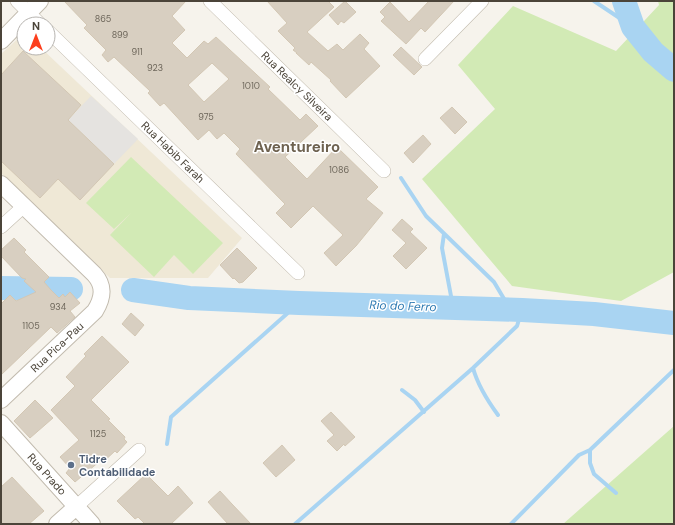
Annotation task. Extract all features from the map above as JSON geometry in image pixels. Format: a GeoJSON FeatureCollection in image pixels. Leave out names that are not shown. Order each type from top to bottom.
{"type":"FeatureCollection","features":[{"type":"Feature","properties":{"kind":"street"},"geometry":{"type":"LineString","coordinates":[[16,1],[32,16]]}},
{"type":"Feature","properties":{"kind":"street"},"geometry":{"type":"LineString","coordinates":[[1,41],[40,1]]}},
{"type":"Feature","properties":{"kind":"street","name":"Rua Realcy Silveira"},"geometry":{"type":"LineString","coordinates":[[210,1],[384,171]]}},
{"type":"Feature","properties":{"kind":"street"},"geometry":{"type":"LineString","coordinates":[[425,59],[482,1]]}},
{"type":"Feature","properties":{"kind":"street","name":"Rua Habib Farah"},"geometry":{"type":"LineString","coordinates":[[56,39],[298,273]]}},
{"type":"Feature","properties":{"kind":"street"},"geometry":{"type":"LineString","coordinates":[[1,184],[24,206],[1,227]]}},
{"type":"Feature","properties":{"kind":"street","name":"Rua Pica-Pau"},"geometry":{"type":"LineString","coordinates":[[1,400],[95,311],[102,298],[102,290],[98,279],[94,274],[24,206]]}},
{"type":"Feature","properties":{"kind":"street","name":"Rua Prado"},"geometry":{"type":"LineString","coordinates":[[1,423],[92,524]]}},
{"type":"Feature","properties":{"kind":"street"},"geometry":{"type":"LineString","coordinates":[[57,524],[139,450]]}},
{"type":"Feature","properties":{"kind":"shaded area"},"geometry":{"type":"Polygon","coordinates":[[[16,41],[16,56],[49,56],[242,238],[208,278],[110,278],[1,173],[1,54],[16,41]]]}},
{"type":"Feature","properties":{"kind":"shaded area"},"geometry":{"type":"Polygon","coordinates":[[[91,96],[138,139],[114,164],[68,120],[91,96]]]}},
{"type":"Feature","properties":{"kind":"green space"},"geometry":{"type":"Polygon","coordinates":[[[658,1],[674,1],[674,272],[621,301],[512,286],[422,179],[495,109],[458,65],[513,6],[616,51],[659,5],[658,1]]]}},
{"type":"Feature","properties":{"kind":"green space"},"geometry":{"type":"Polygon","coordinates":[[[131,157],[223,243],[193,274],[174,255],[154,277],[110,235],[131,213],[114,229],[86,203],[131,157]]]}},
{"type":"Feature","properties":{"kind":"green space"},"geometry":{"type":"Polygon","coordinates":[[[674,426],[674,524],[563,524],[674,426]]]}},
{"type":"Feature","properties":{"kind":"building"},"geometry":{"type":"Polygon","coordinates":[[[64,1],[186,1],[172,16],[185,30],[172,43],[187,58],[204,41],[208,44],[216,37],[270,87],[268,89],[300,120],[306,114],[318,126],[285,157],[307,179],[337,147],[378,187],[366,199],[383,213],[356,246],[336,266],[324,253],[343,235],[313,206],[291,228],[276,213],[285,204],[236,154],[240,149],[224,133],[217,139],[209,130],[198,140],[164,103],[160,106],[148,93],[150,91],[114,57],[108,62],[102,55],[106,50],[84,28],[87,25],[64,1]],[[212,63],[188,85],[204,102],[229,79],[212,63]]]}},
{"type":"Feature","properties":{"kind":"building"},"geometry":{"type":"Polygon","coordinates":[[[267,1],[328,1],[334,7],[307,32],[328,51],[337,44],[343,50],[360,34],[369,43],[364,49],[380,66],[346,98],[330,81],[331,80],[311,62],[309,65],[293,50],[295,48],[278,31],[287,23],[267,1]]]}},
{"type":"Feature","properties":{"kind":"building"},"geometry":{"type":"Polygon","coordinates":[[[345,1],[356,12],[344,23],[341,21],[338,25],[329,15],[345,1]]]}},
{"type":"Feature","properties":{"kind":"building"},"geometry":{"type":"Polygon","coordinates":[[[429,1],[454,1],[425,32],[421,28],[406,44],[381,21],[385,17],[380,12],[390,2],[409,22],[429,1]]]}},
{"type":"Feature","properties":{"kind":"building"},"geometry":{"type":"Polygon","coordinates":[[[401,47],[422,67],[414,75],[393,55],[401,47]]]}},
{"type":"Feature","properties":{"kind":"building"},"geometry":{"type":"Polygon","coordinates":[[[18,56],[28,56],[81,105],[68,120],[114,164],[80,200],[58,179],[40,198],[1,161],[1,75],[18,56]]]}},
{"type":"Feature","properties":{"kind":"building"},"geometry":{"type":"Polygon","coordinates":[[[452,107],[467,122],[455,134],[440,118],[452,107]]]}},
{"type":"Feature","properties":{"kind":"building"},"geometry":{"type":"Polygon","coordinates":[[[423,135],[431,144],[413,163],[404,153],[423,135]]]}},
{"type":"Feature","properties":{"kind":"building"},"geometry":{"type":"Polygon","coordinates":[[[402,219],[413,229],[410,232],[427,248],[406,269],[393,256],[406,243],[392,230],[402,219]]]}},
{"type":"Feature","properties":{"kind":"building"},"geometry":{"type":"Polygon","coordinates":[[[14,238],[26,250],[24,252],[49,277],[44,282],[59,298],[63,294],[65,297],[70,292],[80,303],[70,311],[75,317],[57,333],[51,327],[1,375],[1,304],[10,295],[16,301],[36,292],[24,281],[26,279],[22,278],[1,256],[1,250],[14,238]]]}},
{"type":"Feature","properties":{"kind":"building"},"geometry":{"type":"Polygon","coordinates":[[[237,248],[257,268],[243,282],[239,283],[234,278],[233,279],[220,265],[237,248]]]}},
{"type":"Feature","properties":{"kind":"building"},"geometry":{"type":"Polygon","coordinates":[[[131,313],[144,325],[135,336],[122,324],[131,313]]]}},
{"type":"Feature","properties":{"kind":"building"},"geometry":{"type":"Polygon","coordinates":[[[102,336],[129,362],[91,400],[110,419],[108,420],[125,437],[124,439],[127,442],[117,453],[115,451],[102,463],[100,461],[75,482],[66,473],[70,468],[60,457],[79,440],[51,410],[75,386],[66,377],[86,356],[84,354],[102,336]]]}},
{"type":"Feature","properties":{"kind":"building"},"geometry":{"type":"Polygon","coordinates":[[[35,400],[53,418],[30,438],[14,421],[35,400]]]}},
{"type":"Feature","properties":{"kind":"building"},"geometry":{"type":"Polygon","coordinates":[[[331,412],[355,437],[345,446],[344,444],[337,451],[327,441],[334,435],[321,421],[331,412]]]}},
{"type":"Feature","properties":{"kind":"building"},"geometry":{"type":"Polygon","coordinates":[[[282,445],[295,460],[276,477],[263,463],[282,445]]]}},
{"type":"Feature","properties":{"kind":"building"},"geometry":{"type":"Polygon","coordinates":[[[146,474],[168,496],[178,486],[193,503],[171,524],[145,524],[138,517],[135,519],[117,501],[146,474]]]}},
{"type":"Feature","properties":{"kind":"building"},"geometry":{"type":"Polygon","coordinates":[[[12,477],[44,511],[29,524],[1,524],[1,487],[12,477]]]}},
{"type":"Feature","properties":{"kind":"building"},"geometry":{"type":"Polygon","coordinates":[[[220,491],[251,524],[228,524],[208,502],[220,491]]]}},
{"type":"Feature","properties":{"kind":"waterway"},"geometry":{"type":"LineString","coordinates":[[594,1],[633,27]]}},
{"type":"Feature","properties":{"kind":"waterway"},"geometry":{"type":"LineString","coordinates":[[624,1],[633,27],[653,52],[674,70]]}},
{"type":"Feature","properties":{"kind":"waterway"},"geometry":{"type":"LineString","coordinates":[[401,178],[426,216],[494,282],[510,309]]}},
{"type":"Feature","properties":{"kind":"waterway"},"geometry":{"type":"LineString","coordinates":[[444,234],[442,248],[451,296],[451,308]]}},
{"type":"Feature","properties":{"kind":"waterway","name":"Rio do Ferro"},"geometry":{"type":"LineString","coordinates":[[1,288],[71,289]]}},
{"type":"Feature","properties":{"kind":"waterway","name":"Rio do Ferro"},"geometry":{"type":"LineString","coordinates":[[133,290],[189,298],[522,310],[594,314],[674,323]]}},
{"type":"Feature","properties":{"kind":"waterway"},"geometry":{"type":"LineString","coordinates":[[167,444],[171,417],[299,303]]}},
{"type":"Feature","properties":{"kind":"waterway"},"geometry":{"type":"LineString","coordinates":[[295,524],[473,368],[517,326],[522,310]]}},
{"type":"Feature","properties":{"kind":"waterway"},"geometry":{"type":"LineString","coordinates":[[473,368],[483,393],[498,415]]}},
{"type":"Feature","properties":{"kind":"waterway"},"geometry":{"type":"LineString","coordinates":[[511,524],[579,455],[590,450],[674,370]]}},
{"type":"Feature","properties":{"kind":"waterway"},"geometry":{"type":"LineString","coordinates":[[402,390],[415,400],[424,412]]}},
{"type":"Feature","properties":{"kind":"waterway"},"geometry":{"type":"LineString","coordinates":[[590,450],[590,463],[594,474],[616,493]]}},
{"type":"Feature","properties":{"kind":"place","name":"Tidre Contabilidade"},"geometry":{"type":"Point","coordinates":[71,465]}},
{"type":"Feature","properties":{"kind":"district","name":"Aventureiro"},"geometry":{"type":"Point","coordinates":[297,147]}}]}
